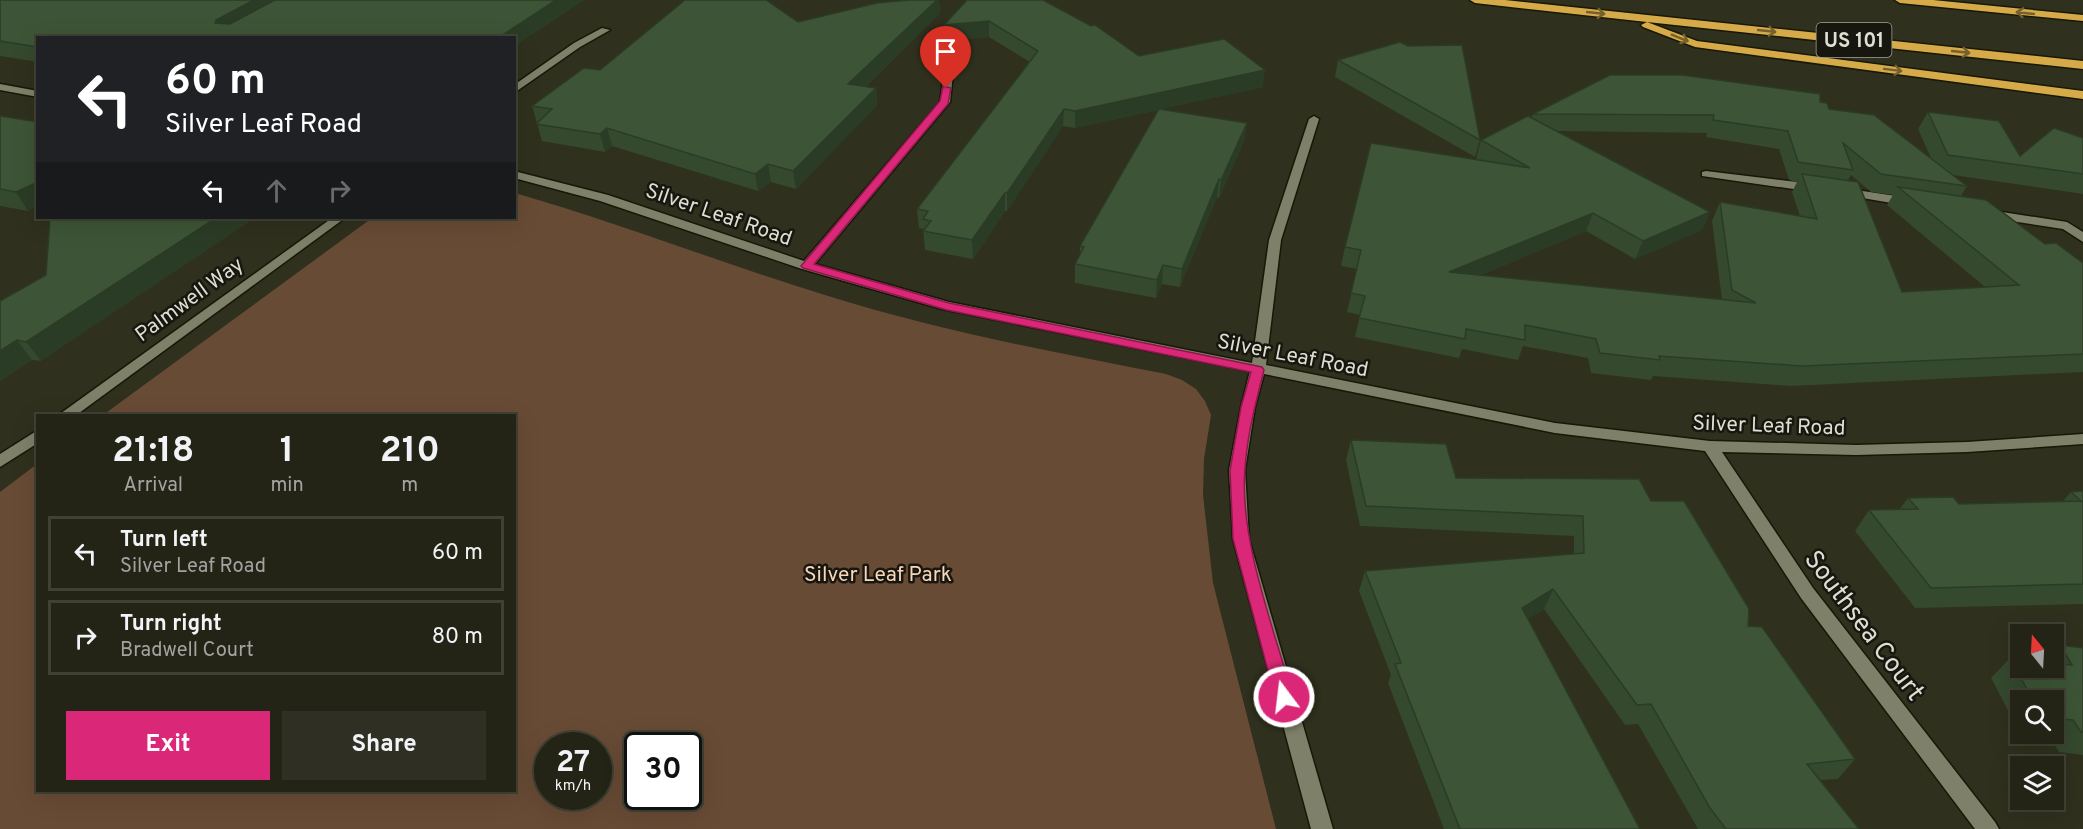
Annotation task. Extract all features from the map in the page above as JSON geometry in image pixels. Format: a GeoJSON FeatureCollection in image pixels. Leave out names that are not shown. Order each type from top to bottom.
{"type":"FeatureCollection","features":[{"type":"Feature","properties":{"kind":"highway","name":"US 101"},"geometry":{"type":"LineString","coordinates":[[1475,0],[2083,65]]}},
{"type":"Feature","properties":{"kind":"highway","name":"US 101"},"geometry":{"type":"LineString","coordinates":[[1900,0],[2083,18]]}},
{"type":"Feature","properties":{"kind":"highway"},"geometry":{"type":"LineString","coordinates":[[1625,16],[1695,44],[2083,95]]}},
{"type":"Feature","properties":{"kind":"street"},"geometry":{"type":"LineString","coordinates":[[516,89],[578,45],[605,30]]}},
{"type":"Feature","properties":{"kind":"street"},"geometry":{"type":"LineString","coordinates":[[807,266],[945,102],[948,74]]}},
{"type":"Feature","properties":{"kind":"street"},"geometry":{"type":"LineString","coordinates":[[0,87],[36,94]]}},
{"type":"Feature","properties":{"kind":"street"},"geometry":{"type":"LineString","coordinates":[[1314,119],[1275,240],[1258,370],[1248,407],[1237,470],[1241,539],[1322,829]]}},
{"type":"Feature","properties":{"kind":"street"},"geometry":{"type":"LineString","coordinates":[[1706,174],[1925,205]]}},
{"type":"Feature","properties":{"kind":"street","name":"Silver Leaf Road"},"geometry":{"type":"LineString","coordinates":[[516,175],[604,198],[807,266],[947,306],[1555,428],[1710,446],[1856,450],[1967,447],[2083,439]]}},
{"type":"Feature","properties":{"kind":"street"},"geometry":{"type":"LineString","coordinates":[[1972,212],[2067,226],[2083,238]]}},
{"type":"Feature","properties":{"kind":"street","name":"Palmwell Way"},"geometry":{"type":"LineString","coordinates":[[67,414],[338,219]]}},
{"type":"Feature","properties":{"kind":"street"},"geometry":{"type":"LineString","coordinates":[[0,462],[36,436]]}},
{"type":"Feature","properties":{"kind":"street","name":"Southsea Court"},"geometry":{"type":"LineString","coordinates":[[1710,446],[1807,593],[1988,829]]}},
{"type":"Feature","properties":{"kind":"green space","name":"Silver Leaf Park"},"geometry":{"type":"Polygon","coordinates":[[[516,193],[867,308],[994,339],[1166,374],[1196,389],[1211,415],[1204,459],[1203,495],[1213,583],[1276,829],[0,829],[0,492],[36,465],[36,792],[516,792],[516,414],[104,414],[371,219],[516,219],[516,193]]]}},
{"type":"Feature","properties":{"kind":"building"},"geometry":{"type":"Polygon","coordinates":[[[0,0],[254,0],[216,20],[215,23],[230,24],[275,0],[556,0],[501,36],[36,36],[36,47],[0,41],[0,0]]]}},
{"type":"Feature","properties":{"kind":"building"},"geometry":{"type":"Polygon","coordinates":[[[685,0],[766,0],[798,22],[877,3],[937,0],[848,84],[876,88],[793,171],[768,164],[755,174],[607,128],[600,134],[536,124],[552,109],[532,106],[584,68],[600,70],[685,0]]]}},
{"type":"Feature","properties":{"kind":"building"},"geometry":{"type":"Polygon","coordinates":[[[967,0],[1043,0],[1091,26],[1095,25],[1139,56],[1224,39],[1265,70],[1075,111],[1064,109],[972,240],[923,231],[931,221],[923,219],[928,211],[917,209],[1038,51],[989,21],[944,25],[967,0]]]}},
{"type":"Feature","properties":{"kind":"building"},"geometry":{"type":"Polygon","coordinates":[[[1400,42],[1408,46],[1462,45],[1480,140],[1338,60],[1400,42]]]}},
{"type":"Feature","properties":{"kind":"building"},"geometry":{"type":"Polygon","coordinates":[[[1610,75],[1682,75],[1820,94],[1820,102],[1827,103],[1829,109],[1874,115],[1967,186],[1881,174],[1843,143],[1853,170],[1798,162],[1788,131],[1713,120],[1714,115],[1533,114],[1610,75]]]}},
{"type":"Feature","properties":{"kind":"building"},"geometry":{"type":"Polygon","coordinates":[[[1159,109],[1247,123],[1221,180],[1219,179],[1182,269],[1163,265],[1157,280],[1075,264],[1084,247],[1080,246],[1159,109]]]}},
{"type":"Feature","properties":{"kind":"building"},"geometry":{"type":"Polygon","coordinates":[[[1928,112],[1999,121],[2020,156],[2054,128],[2083,138],[2083,174],[1948,155],[1928,112]]]}},
{"type":"Feature","properties":{"kind":"building"},"geometry":{"type":"Polygon","coordinates":[[[0,116],[36,122],[36,183],[16,192],[0,189],[0,116]]]}},
{"type":"Feature","properties":{"kind":"building"},"geometry":{"type":"Polygon","coordinates":[[[1528,116],[1710,212],[1643,241],[1593,213],[1449,272],[1756,303],[1732,290],[1720,202],[1817,219],[1802,174],[1858,182],[1902,292],[2019,285],[1898,187],[1986,200],[2045,244],[2056,243],[2083,263],[2083,354],[1802,366],[1659,356],[1660,360],[1600,353],[1596,339],[1525,325],[1525,340],[1466,329],[1465,339],[1359,318],[1365,296],[1351,293],[1361,250],[1345,247],[1371,143],[1530,168],[1481,140],[1528,116]]]}},
{"type":"Feature","properties":{"kind":"building"},"geometry":{"type":"Polygon","coordinates":[[[50,219],[214,219],[26,342],[17,340],[0,351],[0,301],[46,275],[50,219]]]}},
{"type":"Feature","properties":{"kind":"building"},"geometry":{"type":"Polygon","coordinates":[[[1351,440],[1446,444],[1456,478],[1639,479],[1651,501],[1684,501],[1749,609],[1748,626],[1762,627],[1855,759],[1807,764],[1859,829],[1726,829],[1710,808],[1651,704],[1637,705],[1553,589],[1522,608],[1640,829],[1460,829],[1395,664],[1401,663],[1365,571],[1584,553],[1583,516],[1366,506],[1351,440]]]}},
{"type":"Feature","properties":{"kind":"building"},"geometry":{"type":"Polygon","coordinates":[[[2083,491],[2083,584],[1931,588],[1869,510],[1918,509],[1908,498],[1953,497],[1959,504],[2081,501],[2071,492],[2083,491]]]}},
{"type":"Feature","properties":{"kind":"building"},"geometry":{"type":"Polygon","coordinates":[[[2064,646],[2083,648],[2083,732],[2073,720],[2064,719],[2064,690],[2028,690],[2021,678],[2064,678],[2064,664],[2072,665],[2064,652],[2064,646]]]}},
{"type":"Feature","properties":{"kind":"route"},"geometry":{"type":"LineString","coordinates":[[946,88],[945,102],[807,266],[947,306],[1258,370],[1248,407],[1237,470],[1241,539],[1284,697]]}}]}
